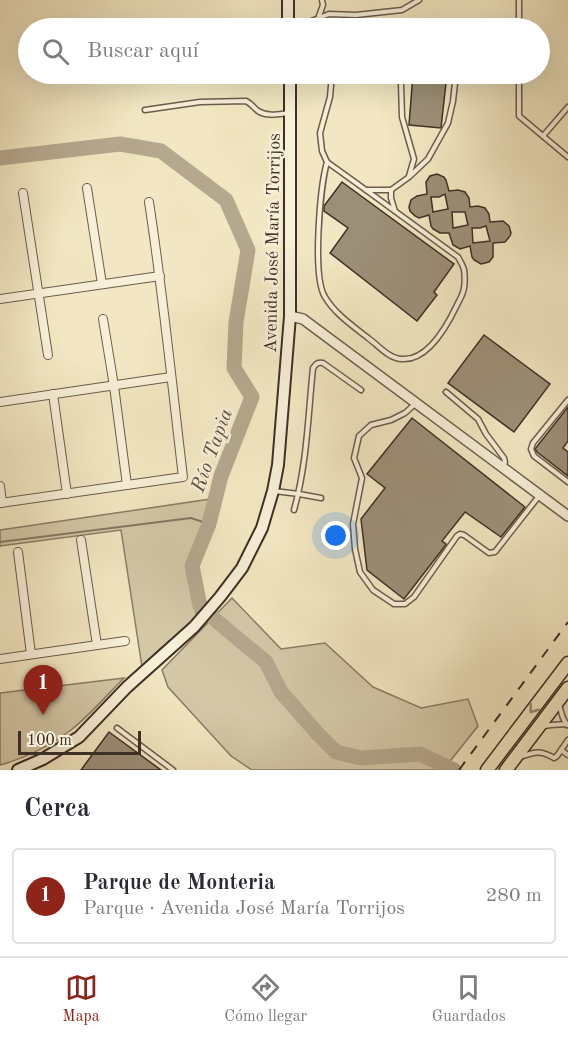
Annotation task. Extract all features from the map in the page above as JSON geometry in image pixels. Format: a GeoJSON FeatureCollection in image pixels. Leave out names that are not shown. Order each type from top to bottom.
{"type":"FeatureCollection","features":[{"type":"Feature","properties":{"kind":"main road"},"geometry":{"type":"LineString","coordinates":[[288,0],[288,18]]}},
{"type":"Feature","properties":{"kind":"main road","name":"Avenida José María Torrijos"},"geometry":{"type":"LineString","coordinates":[[18,770],[43,759],[79,737],[128,687],[194,627],[243,568],[262,528],[278,465],[290,316],[290,84]]}},
{"type":"Feature","properties":{"kind":"main road"},"geometry":{"type":"LineString","coordinates":[[488,769],[568,663]]}},
{"type":"Feature","properties":{"kind":"main road"},"geometry":{"type":"LineString","coordinates":[[506,770],[568,688]]}},
{"type":"Feature","properties":{"kind":"street"},"geometry":{"type":"LineString","coordinates":[[87,188],[102,284]]}},
{"type":"Feature","properties":{"kind":"street"},"geometry":{"type":"LineString","coordinates":[[23,193],[48,355]]}},
{"type":"Feature","properties":{"kind":"street"},"geometry":{"type":"LineString","coordinates":[[0,486],[1,503],[183,477],[160,276],[149,202]]}},
{"type":"Feature","properties":{"kind":"street"},"geometry":{"type":"LineString","coordinates":[[0,299],[160,276]]}},
{"type":"Feature","properties":{"kind":"street"},"geometry":{"type":"LineString","coordinates":[[290,316],[303,319],[568,516]]}},
{"type":"Feature","properties":{"kind":"street"},"geometry":{"type":"LineString","coordinates":[[103,319],[127,485]]}},
{"type":"Feature","properties":{"kind":"street"},"geometry":{"type":"LineString","coordinates":[[0,402],[171,377]]}},
{"type":"Feature","properties":{"kind":"street"},"geometry":{"type":"LineString","coordinates":[[53,394],[67,494]]}},
{"type":"Feature","properties":{"kind":"street"},"geometry":{"type":"LineString","coordinates":[[81,540],[97,645]]}},
{"type":"Feature","properties":{"kind":"street"},"geometry":{"type":"LineString","coordinates":[[18,552],[31,654]]}},
{"type":"Feature","properties":{"kind":"street"},"geometry":{"type":"LineString","coordinates":[[0,659],[124,641]]}},
{"type":"Feature","properties":{"kind":"lane"},"geometry":{"type":"LineString","coordinates":[[319,17],[323,5],[322,0]]}},
{"type":"Feature","properties":{"kind":"lane"},"geometry":{"type":"LineString","coordinates":[[319,17],[329,14],[356,15],[402,10],[419,0]]}},
{"type":"Feature","properties":{"kind":"lane"},"geometry":{"type":"LineString","coordinates":[[519,0],[519,18]]}},
{"type":"Feature","properties":{"kind":"lane"},"geometry":{"type":"LineString","coordinates":[[327,162],[323,178],[318,249],[320,283],[324,296],[348,322],[394,358],[404,360],[418,355],[432,345],[450,320],[463,292],[464,270],[458,257],[327,162],[322,151],[320,133],[331,84]]}},
{"type":"Feature","properties":{"kind":"lane"},"geometry":{"type":"LineString","coordinates":[[401,84],[402,117],[414,159],[409,177]]}},
{"type":"Feature","properties":{"kind":"lane"},"geometry":{"type":"LineString","coordinates":[[366,190],[391,190],[428,159],[448,123],[455,84]]}},
{"type":"Feature","properties":{"kind":"lane"},"geometry":{"type":"LineString","coordinates":[[519,84],[519,116],[568,157]]}},
{"type":"Feature","properties":{"kind":"lane"},"geometry":{"type":"LineString","coordinates":[[145,110],[200,102],[246,101],[256,110],[268,115],[290,113]]}},
{"type":"Feature","properties":{"kind":"lane"},"geometry":{"type":"LineString","coordinates":[[543,136],[568,107]]}},
{"type":"Feature","properties":{"kind":"lane"},"geometry":{"type":"LineString","coordinates":[[391,190],[395,212]]}},
{"type":"Feature","properties":{"kind":"lane"},"geometry":{"type":"LineString","coordinates":[[294,510],[299,494],[307,444],[313,368],[316,364],[323,363],[361,390]]}},
{"type":"Feature","properties":{"kind":"lane"},"geometry":{"type":"LineString","coordinates":[[446,392],[478,419],[504,458],[505,462],[502,467]]}},
{"type":"Feature","properties":{"kind":"lane"},"geometry":{"type":"LineString","coordinates":[[568,400],[531,449],[534,456],[568,482]]}},
{"type":"Feature","properties":{"kind":"lane"},"geometry":{"type":"LineString","coordinates":[[416,403],[398,417],[370,425],[359,436],[354,458],[362,478],[354,524],[355,549],[360,572],[373,590],[394,604],[405,604],[414,597],[460,534],[489,553],[495,552],[540,495]]}},
{"type":"Feature","properties":{"kind":"lane"},"geometry":{"type":"LineString","coordinates":[[273,491],[321,498]]}},
{"type":"Feature","properties":{"kind":"lane"},"geometry":{"type":"LineString","coordinates":[[538,729],[551,724],[567,725],[558,701]]}},
{"type":"Feature","properties":{"kind":"lane"},"geometry":{"type":"LineString","coordinates":[[117,728],[173,770]]}},
{"type":"Feature","properties":{"kind":"lane"},"geometry":{"type":"LineString","coordinates":[[514,759],[544,752],[554,758],[568,740]]}},
{"type":"Feature","properties":{"kind":"lane"},"geometry":{"type":"LineString","coordinates":[[561,750],[568,755]]}},
{"type":"Feature","properties":{"kind":"shaded area"},"geometry":{"type":"Polygon","coordinates":[[[211,499],[190,573],[197,618],[142,667],[121,530],[0,546],[0,530],[211,499]]]}},
{"type":"Feature","properties":{"kind":"shaded area"},"geometry":{"type":"Polygon","coordinates":[[[232,598],[281,649],[325,643],[373,687],[421,708],[468,699],[478,726],[443,770],[252,770],[231,756],[168,687],[162,670],[232,598]]]}},
{"type":"Feature","properties":{"kind":"shaded area"},"geometry":{"type":"Polygon","coordinates":[[[124,678],[63,736],[37,751],[0,765],[0,693],[124,678]]]}},
{"type":"Feature","properties":{"kind":"building"},"geometry":{"type":"Polygon","coordinates":[[[412,84],[446,84],[441,128],[409,125],[412,84]]]}},
{"type":"Feature","properties":{"kind":"building"},"geometry":{"type":"Polygon","coordinates":[[[437,174],[444,177],[449,191],[465,192],[469,198],[470,207],[485,208],[490,222],[503,221],[509,226],[511,233],[505,242],[493,243],[493,257],[489,262],[481,264],[474,260],[470,246],[460,249],[453,245],[449,233],[440,233],[433,229],[429,215],[419,218],[410,211],[411,200],[427,194],[426,182],[430,176],[437,174]],[[445,194],[431,197],[433,212],[448,209],[445,194]],[[452,212],[453,228],[468,225],[465,212],[452,212]],[[486,226],[472,228],[473,243],[490,241],[486,226]]]}},
{"type":"Feature","properties":{"kind":"building"},"geometry":{"type":"Polygon","coordinates":[[[342,182],[454,264],[434,292],[437,295],[417,321],[330,253],[348,228],[324,211],[324,206],[342,182]]]}},
{"type":"Feature","properties":{"kind":"building"},"geometry":{"type":"Polygon","coordinates":[[[484,335],[550,384],[514,432],[448,383],[484,335]]]}},
{"type":"Feature","properties":{"kind":"building"},"geometry":{"type":"Polygon","coordinates":[[[568,407],[568,441],[563,448],[568,452],[568,476],[535,449],[568,407]]]}},
{"type":"Feature","properties":{"kind":"building"},"geometry":{"type":"Polygon","coordinates":[[[412,418],[525,507],[501,537],[465,512],[442,541],[446,544],[445,546],[404,599],[367,570],[361,519],[385,488],[367,474],[412,418]]]}},
{"type":"Feature","properties":{"kind":"building"},"geometry":{"type":"Polygon","coordinates":[[[109,732],[161,770],[81,770],[109,732]]]}},
{"type":"Feature","properties":{"kind":"waterway","name":"Río Tapia"},"geometry":{"type":"LineString","coordinates":[[0,158],[120,144],[161,151],[226,200],[248,250],[236,322],[234,368],[252,397],[221,476],[209,524],[192,566],[200,606],[266,662],[281,692],[336,752],[361,758],[420,754],[454,770]]}},
{"type":"Feature","properties":{"kind":"waterway"},"geometry":{"type":"LineString","coordinates":[[0,542],[191,518],[209,524]]}},
{"type":"Feature","properties":{"kind":"railway"},"geometry":{"type":"LineString","coordinates":[[459,770],[568,622]]}},
{"type":"Feature","properties":{"kind":"place","name":"Parque de Monteria"},"geometry":{"type":"Point","coordinates":[43,715]}}]}
